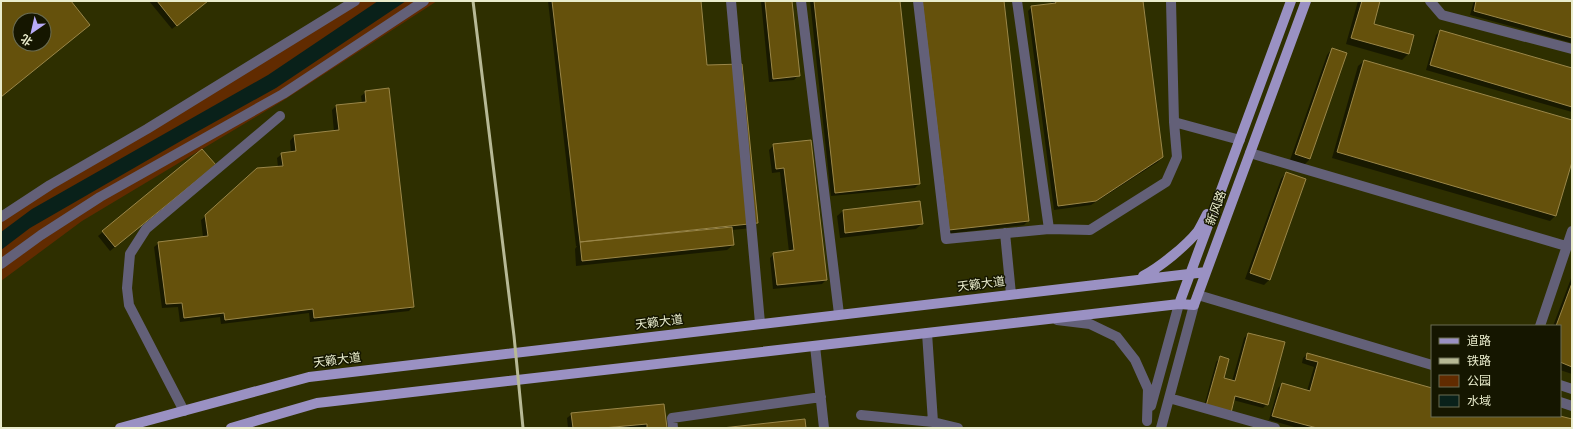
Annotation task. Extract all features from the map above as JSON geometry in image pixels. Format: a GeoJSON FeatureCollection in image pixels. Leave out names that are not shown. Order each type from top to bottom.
{"type":"FeatureCollection","features":[{"type":"Feature","properties":{"kind":"main road","name":"新风路"},"geometry":{"type":"LineString","coordinates":[[1179,304],[1291,1]]}},
{"type":"Feature","properties":{"kind":"main road","name":"新风路"},"geometry":{"type":"LineString","coordinates":[[1196,300],[1306,1]]}},
{"type":"Feature","properties":{"kind":"main road"},"geometry":{"type":"LineString","coordinates":[[1135,279],[1155,270],[1198,231],[1220,192]]}},
{"type":"Feature","properties":{"kind":"main road","name":"天籁大道"},"geometry":{"type":"LineString","coordinates":[[120,428],[309,377],[1135,279],[1206,272]]}},
{"type":"Feature","properties":{"kind":"main road"},"geometry":{"type":"LineString","coordinates":[[231,428],[317,403],[1179,304],[1196,300]]}},
{"type":"Feature","properties":{"kind":"street"},"geometry":{"type":"LineString","coordinates":[[1,217],[50,184],[147,129],[355,1]]}},
{"type":"Feature","properties":{"kind":"street"},"geometry":{"type":"LineString","coordinates":[[1,264],[41,235],[100,197],[283,94],[424,1]]}},
{"type":"Feature","properties":{"kind":"street"},"geometry":{"type":"LineString","coordinates":[[731,1],[760,323]]}},
{"type":"Feature","properties":{"kind":"street"},"geometry":{"type":"LineString","coordinates":[[801,1],[839,314]]}},
{"type":"Feature","properties":{"kind":"street"},"geometry":{"type":"LineString","coordinates":[[918,1],[946,239],[1049,229],[1090,230],[1166,182],[1177,157],[1174,122],[1171,1]]}},
{"type":"Feature","properties":{"kind":"street"},"geometry":{"type":"LineString","coordinates":[[1017,1],[1049,229]]}},
{"type":"Feature","properties":{"kind":"street"},"geometry":{"type":"LineString","coordinates":[[1430,1],[1442,15],[1572,49]]}},
{"type":"Feature","properties":{"kind":"street"},"geometry":{"type":"LineString","coordinates":[[184,411],[129,305],[126,288],[130,254],[146,229],[280,116]]}},
{"type":"Feature","properties":{"kind":"street"},"geometry":{"type":"LineString","coordinates":[[1174,122],[1240,140]]}},
{"type":"Feature","properties":{"kind":"street"},"geometry":{"type":"LineString","coordinates":[[1250,153],[1566,246]]}},
{"type":"Feature","properties":{"kind":"street"},"geometry":{"type":"LineString","coordinates":[[1540,325],[1572,231]]}},
{"type":"Feature","properties":{"kind":"street"},"geometry":{"type":"LineString","coordinates":[[1005,233],[1012,294]]}},
{"type":"Feature","properties":{"kind":"street"},"geometry":{"type":"LineString","coordinates":[[1196,300],[1431,365]]}},
{"type":"Feature","properties":{"kind":"street","name":"新风路"},"geometry":{"type":"LineString","coordinates":[[1161,428],[1196,300]]}},
{"type":"Feature","properties":{"kind":"street","name":"新风路"},"geometry":{"type":"LineString","coordinates":[[1146,425],[1179,304]]}},
{"type":"Feature","properties":{"kind":"street"},"geometry":{"type":"LineString","coordinates":[[1047,319],[1090,324],[1117,337],[1135,360],[1148,389],[1146,425]]}},
{"type":"Feature","properties":{"kind":"street"},"geometry":{"type":"LineString","coordinates":[[927,333],[933,422]]}},
{"type":"Feature","properties":{"kind":"street"},"geometry":{"type":"LineString","coordinates":[[815,346],[824,428]]}},
{"type":"Feature","properties":{"kind":"street"},"geometry":{"type":"LineString","coordinates":[[1561,385],[1572,389]]}},
{"type":"Feature","properties":{"kind":"street"},"geometry":{"type":"LineString","coordinates":[[673,428],[672,418],[820,397]]}},
{"type":"Feature","properties":{"kind":"street"},"geometry":{"type":"LineString","coordinates":[[1169,398],[1275,428]]}},
{"type":"Feature","properties":{"kind":"street"},"geometry":{"type":"LineString","coordinates":[[1561,402],[1572,406]]}},
{"type":"Feature","properties":{"kind":"street"},"geometry":{"type":"LineString","coordinates":[[861,415],[933,422],[958,428]]}},
{"type":"Feature","properties":{"kind":"green space"},"geometry":{"type":"Polygon","coordinates":[[[355,1],[437,1],[284,100],[82,221],[1,281],[1,217],[355,1]]]}},
{"type":"Feature","properties":{"kind":"water"},"geometry":{"type":"Polygon","coordinates":[[[378,1],[406,1],[276,88],[30,228],[1,250],[1,232],[32,209],[268,75],[378,1]]]}},
{"type":"Feature","properties":{"kind":"building"},"geometry":{"type":"Polygon","coordinates":[[[1,1],[71,1],[90,25],[1,97],[1,1]]]}},
{"type":"Feature","properties":{"kind":"building"},"geometry":{"type":"Polygon","coordinates":[[[157,1],[208,1],[177,26],[157,1]]]}},
{"type":"Feature","properties":{"kind":"building"},"geometry":{"type":"Polygon","coordinates":[[[552,1],[701,1],[707,65],[742,64],[758,223],[580,242],[552,1]]]}},
{"type":"Feature","properties":{"kind":"building"},"geometry":{"type":"Polygon","coordinates":[[[765,1],[792,1],[800,76],[773,79],[765,1]]]}},
{"type":"Feature","properties":{"kind":"building"},"geometry":{"type":"Polygon","coordinates":[[[814,1],[900,1],[920,184],[835,193],[814,1]]]}},
{"type":"Feature","properties":{"kind":"building"},"geometry":{"type":"Polygon","coordinates":[[[922,1],[1004,1],[1029,221],[949,230],[922,1]]]}},
{"type":"Feature","properties":{"kind":"building"},"geometry":{"type":"Polygon","coordinates":[[[1055,1],[1143,1],[1163,157],[1096,201],[1058,206],[1031,6],[1056,3],[1055,1]]]}},
{"type":"Feature","properties":{"kind":"building"},"geometry":{"type":"Polygon","coordinates":[[[1362,1],[1380,1],[1374,24],[1414,35],[1409,54],[1351,38],[1362,1]]]}},
{"type":"Feature","properties":{"kind":"building"},"geometry":{"type":"Polygon","coordinates":[[[1476,1],[1572,1],[1572,38],[1474,11],[1476,1]]]}},
{"type":"Feature","properties":{"kind":"building"},"geometry":{"type":"Polygon","coordinates":[[[1440,30],[1572,68],[1572,107],[1430,65],[1440,30]]]}},
{"type":"Feature","properties":{"kind":"building"},"geometry":{"type":"Polygon","coordinates":[[[1332,48],[1347,53],[1310,159],[1295,154],[1332,48]]]}},
{"type":"Feature","properties":{"kind":"building"},"geometry":{"type":"Polygon","coordinates":[[[1364,60],[1572,120],[1572,162],[1556,216],[1337,152],[1364,60]]]}},
{"type":"Feature","properties":{"kind":"building"},"geometry":{"type":"Polygon","coordinates":[[[389,88],[414,307],[314,318],[313,309],[225,320],[224,313],[184,318],[182,303],[166,304],[158,242],[208,236],[205,215],[257,168],[283,166],[281,153],[296,151],[294,135],[339,130],[336,105],[366,102],[365,91],[389,88]]]}},
{"type":"Feature","properties":{"kind":"building"},"geometry":{"type":"Polygon","coordinates":[[[811,140],[827,280],[777,285],[773,253],[794,250],[784,168],[776,169],[773,144],[811,140]]]}},
{"type":"Feature","properties":{"kind":"building"},"geometry":{"type":"Polygon","coordinates":[[[202,149],[216,165],[115,247],[102,231],[202,149]]]}},
{"type":"Feature","properties":{"kind":"building"},"geometry":{"type":"Polygon","coordinates":[[[1286,172],[1306,179],[1270,280],[1250,273],[1286,172]]]}},
{"type":"Feature","properties":{"kind":"building"},"geometry":{"type":"Polygon","coordinates":[[[920,201],[923,224],[845,233],[843,210],[920,201]]]}},
{"type":"Feature","properties":{"kind":"building"},"geometry":{"type":"Polygon","coordinates":[[[732,227],[734,245],[582,261],[580,242],[732,227]]]}},
{"type":"Feature","properties":{"kind":"building"},"geometry":{"type":"Polygon","coordinates":[[[1572,283],[1572,367],[1561,362],[1561,325],[1556,325],[1572,283]]]}},
{"type":"Feature","properties":{"kind":"building"},"geometry":{"type":"Polygon","coordinates":[[[1248,333],[1285,342],[1268,405],[1235,396],[1231,413],[1206,406],[1220,356],[1229,359],[1224,378],[1235,381],[1248,333]]]}},
{"type":"Feature","properties":{"kind":"building"},"geometry":{"type":"Polygon","coordinates":[[[1307,353],[1431,388],[1431,417],[1561,416],[1572,419],[1572,428],[1317,428],[1272,416],[1282,383],[1310,391],[1318,362],[1306,359],[1307,353]]]}},
{"type":"Feature","properties":{"kind":"building"},"geometry":{"type":"Polygon","coordinates":[[[664,404],[667,428],[647,428],[647,424],[603,428],[573,428],[571,413],[664,404]]]}},
{"type":"Feature","properties":{"kind":"building"},"geometry":{"type":"Polygon","coordinates":[[[805,419],[806,428],[722,428],[805,419]]]}},
{"type":"Feature","properties":{"kind":"railway"},"geometry":{"type":"LineString","coordinates":[[473,1],[514,336],[523,428]]}}]}
